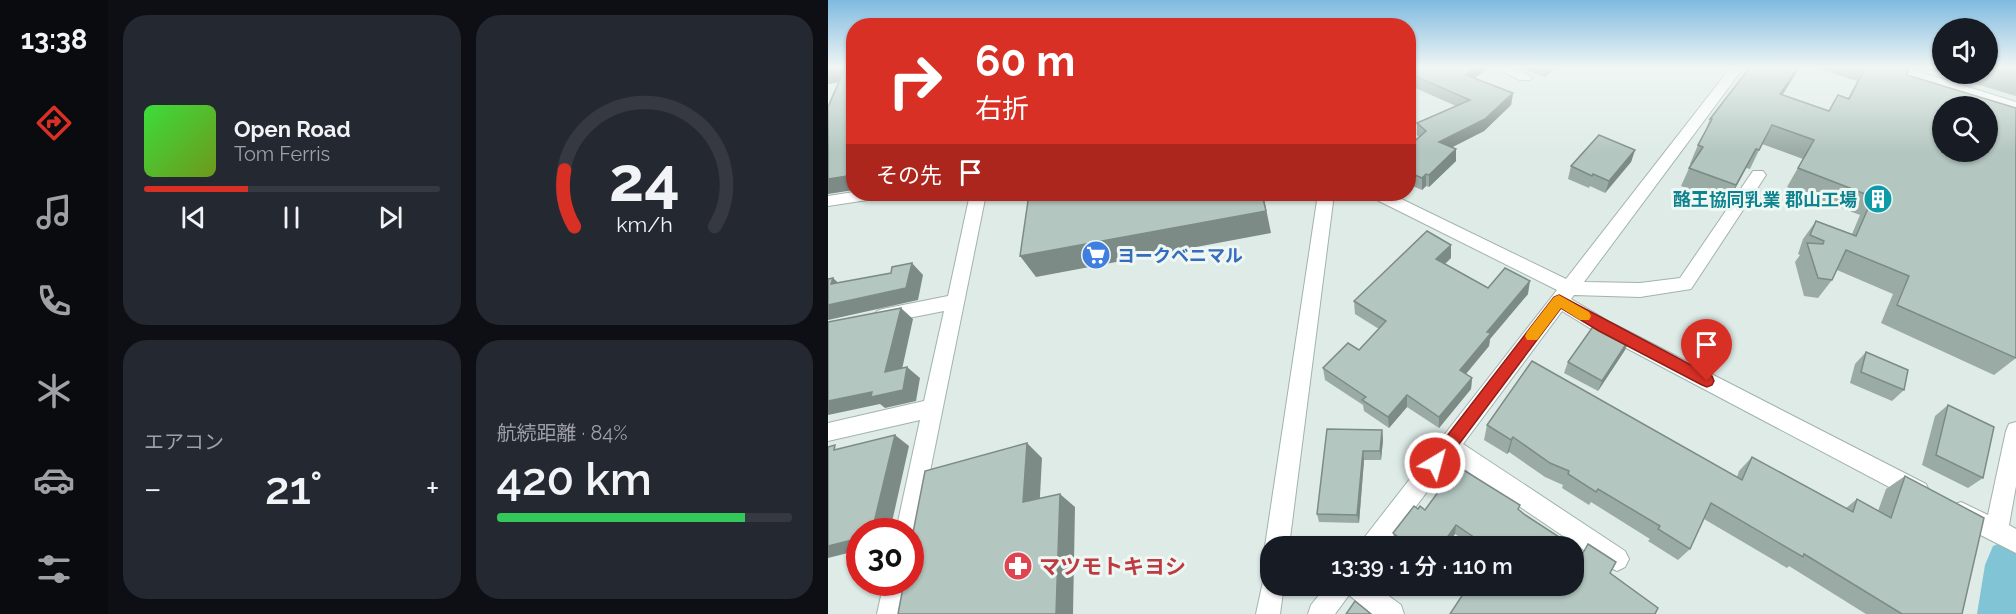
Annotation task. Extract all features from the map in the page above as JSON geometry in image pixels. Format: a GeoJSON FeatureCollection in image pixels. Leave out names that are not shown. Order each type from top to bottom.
{"type":"FeatureCollection","features":[{"type":"Feature","properties":{"kind":"street"},"geometry":{"type":"LineString","coordinates":[[1380,536],[1716,96]]}},
{"type":"Feature","properties":{"kind":"street"},"geometry":{"type":"LineString","coordinates":[[1983,96],[2016,106]]}},
{"type":"Feature","properties":{"kind":"street"},"geometry":{"type":"LineString","coordinates":[[1564,294],[1640,290],[1685,284],[1758,175]]}},
{"type":"Feature","properties":{"kind":"street"},"geometry":{"type":"LineString","coordinates":[[828,201],[846,198]]}},
{"type":"Feature","properties":{"kind":"street"},"geometry":{"type":"LineString","coordinates":[[909,518],[977,201]]}},
{"type":"Feature","properties":{"kind":"street"},"geometry":{"type":"LineString","coordinates":[[1278,536],[1325,201]]}},
{"type":"Feature","properties":{"kind":"street"},"geometry":{"type":"LineString","coordinates":[[1393,201],[1536,273],[1604,327],[2006,536],[2016,431]]}},
{"type":"Feature","properties":{"kind":"street"},"geometry":{"type":"LineString","coordinates":[[863,320],[955,302]]}},
{"type":"Feature","properties":{"kind":"street"},"geometry":{"type":"LineString","coordinates":[[1515,358],[1536,369]]}},
{"type":"Feature","properties":{"kind":"street"},"geometry":{"type":"LineString","coordinates":[[828,432],[932,408]]}},
{"type":"Feature","properties":{"kind":"street"},"geometry":{"type":"LineString","coordinates":[[1448,446],[1617,559]]}},
{"type":"Feature","properties":{"kind":"street"},"geometry":{"type":"LineString","coordinates":[[889,614],[893,596]]}},
{"type":"Feature","properties":{"kind":"street"},"geometry":{"type":"LineString","coordinates":[[1268,614],[1270,596]]}},
{"type":"Feature","properties":{"kind":"street"},"geometry":{"type":"LineString","coordinates":[[1320,614],[1334,596]]}},
{"type":"Feature","properties":{"kind":"street"},"geometry":{"type":"LineString","coordinates":[[1368,596],[1392,614]]}},
{"type":"Feature","properties":{"kind":"building"},"geometry":{"type":"Polygon","coordinates":[[[833,96],[846,96],[846,176],[828,179],[828,107],[833,96]]]}},
{"type":"Feature","properties":{"kind":"building"},"geometry":{"type":"Polygon","coordinates":[[[1460,96],[1510,96],[1485,119],[1439,142],[1456,149],[1429,175],[1426,174],[1422,178],[1416,175],[1416,140],[1426,131],[1417,123],[1470,100],[1460,96]]]}},
{"type":"Feature","properties":{"kind":"building"},"geometry":{"type":"Polygon","coordinates":[[[1728,96],[1785,96],[1829,111],[1838,96],[1849,99],[1851,96],[1975,96],[1932,96],[1932,162],[1998,162],[1998,103],[2016,108],[2016,358],[1897,305],[1909,276],[1846,250],[1832,280],[1818,278],[1807,243],[1823,244],[1824,241],[1810,235],[1816,221],[1856,236],[1873,197],[1798,168],[1814,140],[1772,125],[1736,185],[1689,168],[1703,147],[1698,145],[1712,119],[1710,119],[1728,96]]]}},
{"type":"Feature","properties":{"kind":"building"},"geometry":{"type":"Polygon","coordinates":[[[1599,135],[1635,150],[1609,181],[1571,166],[1599,135]]]}},
{"type":"Feature","properties":{"kind":"building"},"geometry":{"type":"Polygon","coordinates":[[[1028,201],[1264,201],[1266,211],[1020,256],[1028,201]]]}},
{"type":"Feature","properties":{"kind":"building"},"geometry":{"type":"Polygon","coordinates":[[[1427,231],[1451,245],[1436,259],[1488,288],[1505,268],[1530,281],[1487,332],[1491,333],[1460,370],[1472,378],[1439,417],[1407,395],[1388,417],[1362,400],[1366,397],[1323,368],[1348,343],[1359,350],[1386,321],[1354,301],[1427,231]]]}},
{"type":"Feature","properties":{"kind":"building"},"geometry":{"type":"Polygon","coordinates":[[[912,263],[906,288],[828,305],[828,279],[833,278],[831,284],[891,273],[892,267],[912,263]]]}},
{"type":"Feature","properties":{"kind":"building"},"geometry":{"type":"Polygon","coordinates":[[[901,308],[885,372],[907,367],[903,390],[871,397],[872,392],[828,401],[828,322],[901,308]]]}},
{"type":"Feature","properties":{"kind":"building"},"geometry":{"type":"Polygon","coordinates":[[[1597,321],[1630,338],[1602,381],[1568,362],[1597,321]]]}},
{"type":"Feature","properties":{"kind":"building"},"geometry":{"type":"Polygon","coordinates":[[[1866,352],[1908,370],[1904,390],[1861,372],[1866,352]]]}},
{"type":"Feature","properties":{"kind":"building"},"geometry":{"type":"Polygon","coordinates":[[[1532,361],[1742,480],[1752,457],[1853,512],[1857,499],[1891,518],[1905,476],[1984,518],[1962,614],[1902,614],[1804,554],[1803,557],[1711,503],[1690,549],[1658,529],[1660,526],[1598,489],[1596,492],[1568,474],[1569,471],[1550,463],[1513,437],[1511,440],[1487,425],[1532,361]]]}},
{"type":"Feature","properties":{"kind":"building"},"geometry":{"type":"Polygon","coordinates":[[[1948,405],[1994,427],[1983,478],[1936,455],[1948,405]]]}},
{"type":"Feature","properties":{"kind":"building"},"geometry":{"type":"Polygon","coordinates":[[[1327,429],[1382,430],[1380,451],[1363,451],[1357,515],[1317,514],[1327,429]]]}},
{"type":"Feature","properties":{"kind":"building"},"geometry":{"type":"Polygon","coordinates":[[[895,435],[875,518],[846,518],[846,542],[828,546],[828,447],[835,445],[834,450],[895,435]]]}},
{"type":"Feature","properties":{"kind":"building"},"geometry":{"type":"Polygon","coordinates":[[[1027,443],[1023,502],[1060,494],[1056,614],[898,614],[901,596],[924,596],[924,518],[916,518],[925,471],[1027,443]]]}},
{"type":"Feature","properties":{"kind":"building"},"geometry":{"type":"Polygon","coordinates":[[[1457,466],[1520,505],[1518,509],[1525,515],[1558,536],[1472,536],[1456,525],[1448,536],[1397,536],[1393,533],[1414,506],[1418,509],[1420,506],[1425,510],[1457,466]]]}},
{"type":"Feature","properties":{"kind":"building"},"geometry":{"type":"Polygon","coordinates":[[[1588,544],[1616,562],[1610,573],[1658,608],[1655,614],[1450,614],[1462,596],[1584,596],[1584,551],[1588,544]]]}},
{"type":"Feature","properties":{"kind":"building"},"geometry":{"type":"Polygon","coordinates":[[[1355,601],[1371,614],[1346,614],[1355,601]]]}},
{"type":"Feature","properties":{"kind":"waterway"},"geometry":{"type":"LineString","coordinates":[[2005,614],[2012,565]]}},
{"type":"Feature","properties":{"kind":"slow traffic"},"geometry":{"type":"LineString","coordinates":[[1532,336],[1559,301],[1585,316]]}},
{"type":"Feature","properties":{"kind":"place","name":"酪王協同乳業 郡山工場"},"geometry":{"type":"Point","coordinates":[1878,199]}},
{"type":"Feature","properties":{"kind":"place","name":"ヨークベニマル"},"geometry":{"type":"Point","coordinates":[1096,255]}},
{"type":"Feature","properties":{"kind":"place","name":"マツモトキヨシ"},"geometry":{"type":"Point","coordinates":[1018,566]}},
{"type":"Feature","properties":{"kind":"route"},"geometry":{"type":"LineString","coordinates":[[1435,463],[1559,301],[1707,381]]}}]}
